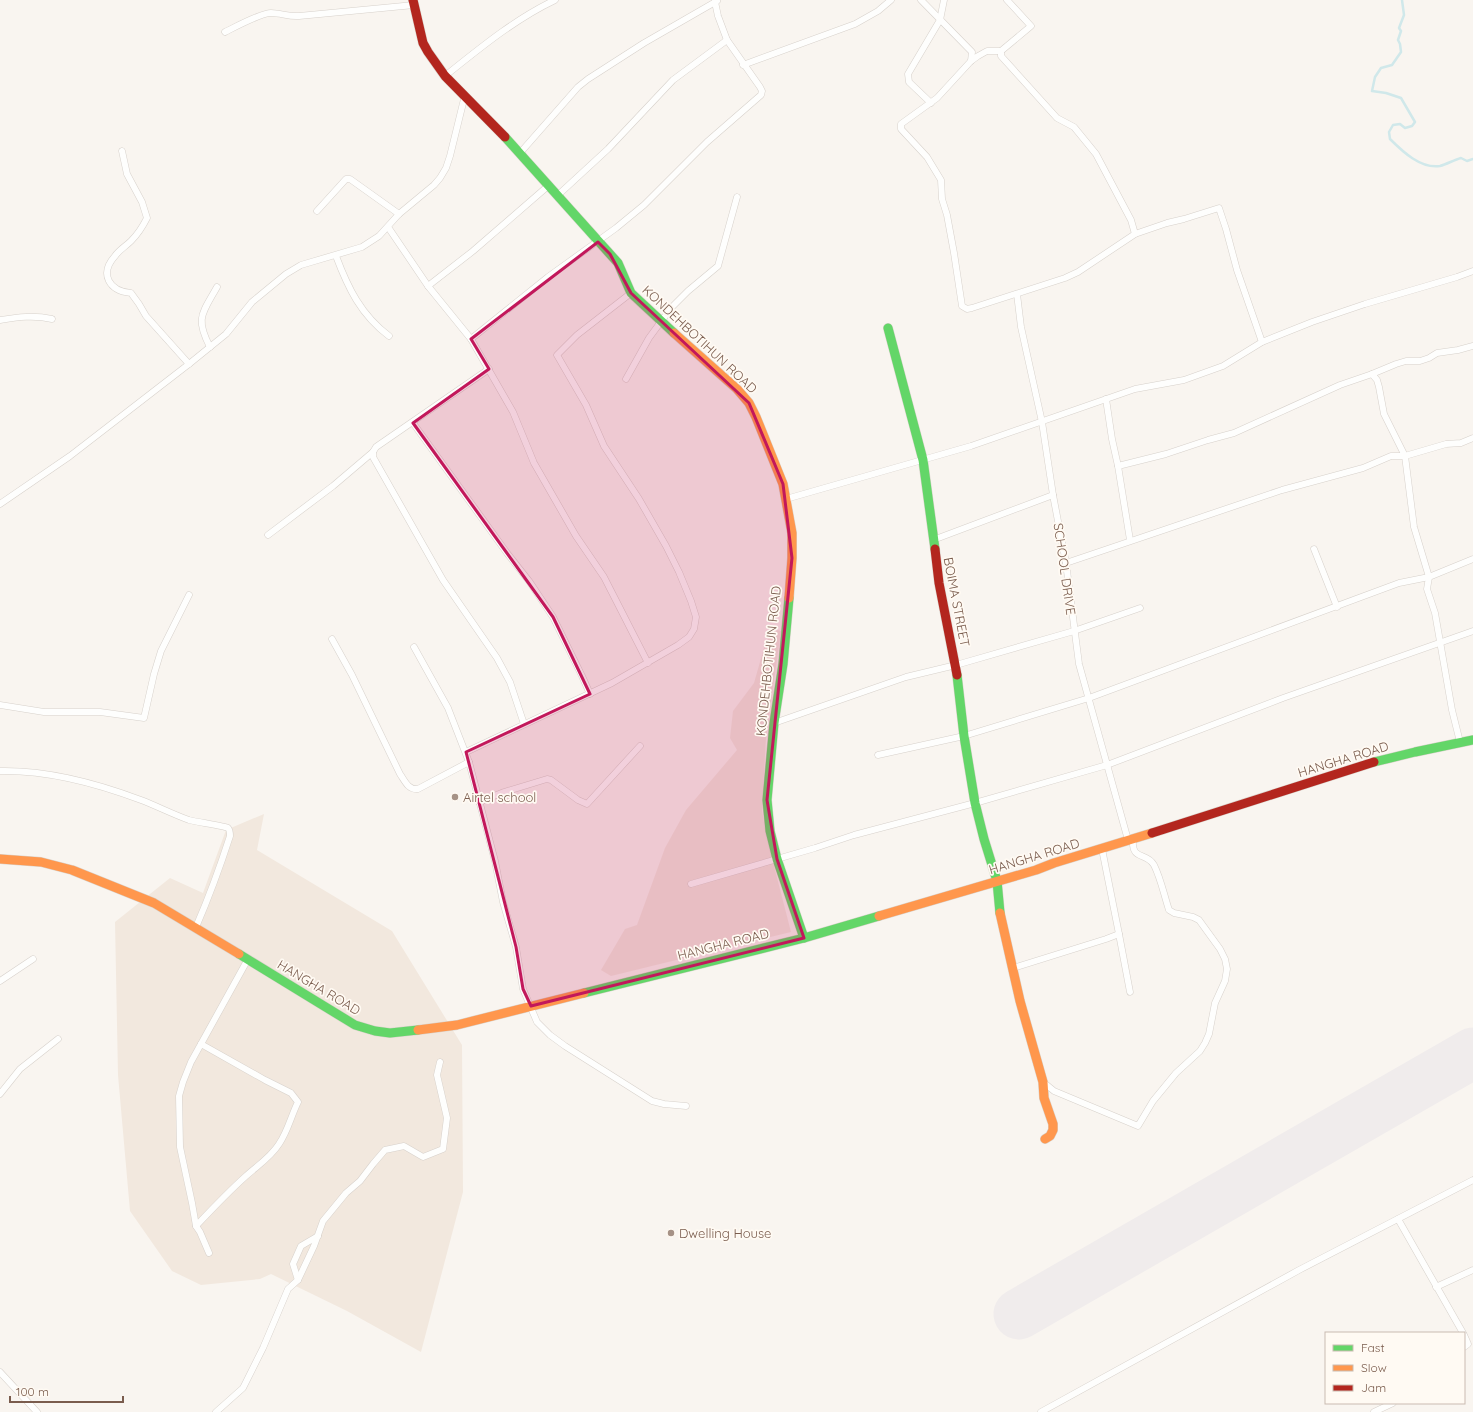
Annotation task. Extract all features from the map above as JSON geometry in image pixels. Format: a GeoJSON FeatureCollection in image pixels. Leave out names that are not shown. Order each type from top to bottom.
{"type":"FeatureCollection","features":[{"type":"Feature","properties":{"kind":"main road","name":"KONDEHBOTIHUN ROAD"},"geometry":{"type":"LineString","coordinates":[[415,2],[423,43],[445,76],[520,153],[618,263],[632,293],[660,321],[737,389],[749,403],[756,417],[778,470],[786,499],[792,533],[792,558],[783,664],[774,723],[767,800],[770,831],[777,859],[804,938]]}},
{"type":"Feature","properties":{"kind":"main road","name":"BOIMA STREET"},"geometry":{"type":"LineString","coordinates":[[888,328],[922,460],[939,583],[956,665],[964,736],[975,803],[997,881],[1000,914],[1028,1029],[1043,1082],[1044,1098],[1053,1124],[1053,1130],[1050,1136],[1045,1139]]}},
{"type":"Feature","properties":{"kind":"main road","name":"HANGHA ROAD"},"geometry":{"type":"LineString","coordinates":[[0,859],[41,862],[72,870],[154,903],[196,927],[355,1025],[374,1031],[390,1033],[457,1025],[804,938],[1102,849],[1362,765],[1414,752],[1473,740]]}},
{"type":"Feature","properties":{"kind":"street"},"geometry":{"type":"LineString","coordinates":[[445,76],[533,11],[555,0]]}},
{"type":"Feature","properties":{"kind":"street"},"geometry":{"type":"LineString","coordinates":[[743,65],[855,24],[878,11],[891,0]]}},
{"type":"Feature","properties":{"kind":"street"},"geometry":{"type":"LineString","coordinates":[[922,0],[972,52],[971,61]]}},
{"type":"Feature","properties":{"kind":"street"},"geometry":{"type":"LineString","coordinates":[[931,102],[909,82],[908,74],[940,20],[944,0]]}},
{"type":"Feature","properties":{"kind":"street"},"geometry":{"type":"LineString","coordinates":[[1007,0],[1030,26],[1000,51],[983,52],[971,61],[949,86],[931,102],[901,124],[901,129],[927,157],[941,180],[942,199],[947,214],[962,306],[967,309],[972,308],[1065,278],[1078,272],[1135,234],[1219,208],[1237,270],[1262,342]]}},
{"type":"Feature","properties":{"kind":"street"},"geometry":{"type":"LineString","coordinates":[[471,339],[542,282],[598,242],[644,205],[708,142],[761,95],[762,91],[727,40],[718,16],[717,1],[644,42],[588,79],[578,87],[520,153]]}},
{"type":"Feature","properties":{"kind":"street"},"geometry":{"type":"LineString","coordinates":[[225,32],[270,13],[291,17],[415,2]]}},
{"type":"Feature","properties":{"kind":"street"},"geometry":{"type":"LineString","coordinates":[[557,196],[608,149],[673,80],[727,40]]}},
{"type":"Feature","properties":{"kind":"street"},"geometry":{"type":"LineString","coordinates":[[1000,51],[1001,56],[1044,105],[1057,118],[1074,127],[1096,154],[1131,220],[1135,234]]}},
{"type":"Feature","properties":{"kind":"street"},"geometry":{"type":"LineString","coordinates":[[0,504],[70,456],[189,364],[226,334],[252,302],[286,274],[301,265],[336,256],[372,242],[399,214],[434,185],[443,173],[452,150],[465,95]]}},
{"type":"Feature","properties":{"kind":"street"},"geometry":{"type":"LineString","coordinates":[[122,151],[127,174],[132,186],[142,202],[147,218],[141,230],[130,243],[114,256],[108,267],[106,275],[111,285],[121,292],[131,293],[140,304],[146,316],[189,364]]}},
{"type":"Feature","properties":{"kind":"street"},"geometry":{"type":"LineString","coordinates":[[317,211],[346,179],[350,179],[399,214]]}},
{"type":"Feature","properties":{"kind":"street"},"geometry":{"type":"LineString","coordinates":[[428,286],[457,264],[548,186]]}},
{"type":"Feature","properties":{"kind":"street"},"geometry":{"type":"LineString","coordinates":[[626,380],[638,356],[660,321],[688,291],[718,266],[737,197]]}},
{"type":"Feature","properties":{"kind":"street"},"geometry":{"type":"LineString","coordinates":[[388,227],[428,286],[471,339],[489,369],[513,412],[534,463],[576,536],[604,577],[648,663]]}},
{"type":"Feature","properties":{"kind":"street"},"geometry":{"type":"LineString","coordinates":[[336,256],[349,288],[358,304],[373,322],[389,336]]}},
{"type":"Feature","properties":{"kind":"street"},"geometry":{"type":"LineString","coordinates":[[786,499],[971,446],[1135,389],[1184,380],[1223,366],[1262,342],[1305,324],[1357,306],[1473,271]]}},
{"type":"Feature","properties":{"kind":"street"},"geometry":{"type":"LineString","coordinates":[[210,347],[203,334],[201,319],[217,287]]}},
{"type":"Feature","properties":{"kind":"street"},"geometry":{"type":"LineString","coordinates":[[466,752],[590,694],[648,663],[689,637],[694,629],[696,617],[679,572],[666,546],[639,499],[604,446],[586,405],[557,355],[577,335],[632,293]]}},
{"type":"Feature","properties":{"kind":"street","name":"SCHOOL DRIVE"},"geometry":{"type":"LineString","coordinates":[[1017,294],[1021,328],[1042,422],[1053,495],[1066,563],[1079,664],[1107,765],[1132,847],[1135,852],[1154,865],[1169,910],[1174,913],[1193,917],[1199,920],[1220,949],[1225,959],[1227,969],[1225,981],[1215,1002],[1209,1034],[1200,1051],[1179,1069],[1153,1101],[1138,1126],[1054,1091],[1043,1082]]}},
{"type":"Feature","properties":{"kind":"street"},"geometry":{"type":"LineString","coordinates":[[0,320],[20,316],[40,316],[52,319]]}},
{"type":"Feature","properties":{"kind":"street"},"geometry":{"type":"LineString","coordinates":[[1118,466],[1166,454],[1234,433],[1340,385],[1396,364],[1406,361],[1420,361],[1437,353],[1473,346]]}},
{"type":"Feature","properties":{"kind":"street"},"geometry":{"type":"LineString","coordinates":[[268,535],[333,486],[373,452],[376,447],[413,423],[489,369]]}},
{"type":"Feature","properties":{"kind":"street"},"geometry":{"type":"LineString","coordinates":[[1372,374],[1377,380],[1384,414],[1406,456],[1414,527],[1429,577],[1427,589],[1435,613],[1452,710],[1460,742]]}},
{"type":"Feature","properties":{"kind":"street"},"geometry":{"type":"LineString","coordinates":[[1106,399],[1130,540]]}},
{"type":"Feature","properties":{"kind":"street"},"geometry":{"type":"LineString","coordinates":[[413,423],[529,581],[553,617],[590,694]]}},
{"type":"Feature","properties":{"kind":"street"},"geometry":{"type":"LineString","coordinates":[[1066,563],[1130,540],[1282,490],[1363,468],[1391,456],[1406,456],[1446,444],[1461,443],[1473,438]]}},
{"type":"Feature","properties":{"kind":"street"},"geometry":{"type":"LineString","coordinates":[[373,452],[373,457],[443,580],[497,658],[510,682],[524,724]]}},
{"type":"Feature","properties":{"kind":"street"},"geometry":{"type":"LineString","coordinates":[[933,540],[1053,495]]}},
{"type":"Feature","properties":{"kind":"street"},"geometry":{"type":"LineString","coordinates":[[1314,549],[1337,607]]}},
{"type":"Feature","properties":{"kind":"street"},"geometry":{"type":"LineString","coordinates":[[878,755],[964,736],[1089,698],[1399,584],[1429,577],[1473,559]]}},
{"type":"Feature","properties":{"kind":"street"},"geometry":{"type":"LineString","coordinates":[[0,705],[44,712],[100,712],[144,718],[161,651],[189,595]]}},
{"type":"Feature","properties":{"kind":"street"},"geometry":{"type":"LineString","coordinates":[[774,723],[906,677],[956,665],[1074,631],[1140,608]]}},
{"type":"Feature","properties":{"kind":"street"},"geometry":{"type":"LineString","coordinates":[[691,884],[854,835],[975,803],[1107,765],[1283,698],[1473,631]]}},
{"type":"Feature","properties":{"kind":"street"},"geometry":{"type":"LineString","coordinates":[[332,639],[352,675],[400,774],[408,786],[413,790],[418,789],[469,762]]}},
{"type":"Feature","properties":{"kind":"street"},"geometry":{"type":"LineString","coordinates":[[414,647],[448,708],[466,752],[516,947],[524,989],[538,1022],[550,1035],[565,1046],[652,1101],[664,1104],[686,1106]]}},
{"type":"Feature","properties":{"kind":"street"},"geometry":{"type":"LineString","coordinates":[[479,802],[510,790],[547,779],[551,780],[578,800],[587,804],[640,746]]}},
{"type":"Feature","properties":{"kind":"street"},"geometry":{"type":"LineString","coordinates":[[0,771],[44,774],[90,783],[142,800],[190,820],[207,824],[222,825],[228,828],[230,836],[223,860],[196,927]]}},
{"type":"Feature","properties":{"kind":"street"},"geometry":{"type":"LineString","coordinates":[[1102,849],[1130,992]]}},
{"type":"Feature","properties":{"kind":"street"},"geometry":{"type":"LineString","coordinates":[[1013,968],[1119,934]]}},
{"type":"Feature","properties":{"kind":"street"},"geometry":{"type":"LineString","coordinates":[[0,981],[33,959]]}},
{"type":"Feature","properties":{"kind":"street"},"geometry":{"type":"LineString","coordinates":[[209,1253],[196,1226],[180,1147],[178,1108],[179,1096],[182,1082],[191,1062],[248,959]]}},
{"type":"Feature","properties":{"kind":"street"},"geometry":{"type":"LineString","coordinates":[[0,1094],[20,1069],[58,1039]]}},
{"type":"Feature","properties":{"kind":"street"},"geometry":{"type":"LineString","coordinates":[[196,1226],[225,1195],[273,1153],[280,1144],[288,1128],[298,1102],[291,1093],[201,1044]]}},
{"type":"Feature","properties":{"kind":"street"},"geometry":{"type":"LineString","coordinates":[[216,1412],[243,1388],[264,1348],[288,1289],[298,1280],[314,1246],[323,1221],[334,1206],[360,1181],[386,1150],[404,1146],[423,1157],[443,1149],[447,1118],[437,1076],[440,1062]]}},
{"type":"Feature","properties":{"kind":"street"},"geometry":{"type":"LineString","coordinates":[[1041,1412],[1299,1270],[1473,1180]]}},
{"type":"Feature","properties":{"kind":"street"},"geometry":{"type":"LineString","coordinates":[[1398,1219],[1463,1332]]}},
{"type":"Feature","properties":{"kind":"street"},"geometry":{"type":"LineString","coordinates":[[298,1280],[293,1264],[301,1246],[318,1236]]}},
{"type":"Feature","properties":{"kind":"street"},"geometry":{"type":"LineString","coordinates":[[1436,1287],[1473,1270]]}},
{"type":"Feature","properties":{"kind":"street"},"geometry":{"type":"LineString","coordinates":[[1466,1345],[1473,1349]]}},
{"type":"Feature","properties":{"kind":"street"},"geometry":{"type":"LineString","coordinates":[[0,1372],[37,1412]]}},
{"type":"Feature","properties":{"kind":"street"},"geometry":{"type":"LineString","coordinates":[[1374,1412],[1391,1404]]}},
{"type":"Feature","properties":{"kind":"highlighted area"},"geometry":{"type":"Polygon","coordinates":[[[598,242],[610,254],[631,293],[749,403],[783,484],[792,558],[767,800],[777,859],[804,938],[531,1006],[523,989],[516,947],[466,752],[590,694],[553,617],[413,423],[489,369],[471,339],[598,242]]]}},
{"type":"Feature","properties":{"kind":"shaded area"},"geometry":{"type":"Polygon","coordinates":[[[777,630],[781,631],[766,738],[762,810],[766,835],[791,932],[611,976],[601,970],[625,929],[637,925],[665,848],[686,810],[737,750],[730,738],[733,711],[754,683],[766,641],[777,630]]]}},
{"type":"Feature","properties":{"kind":"shaded area"},"geometry":{"type":"Polygon","coordinates":[[[264,814],[257,850],[392,931],[462,1045],[463,1192],[421,1352],[347,1311],[271,1274],[260,1279],[201,1285],[172,1271],[130,1211],[118,1075],[115,922],[170,878],[203,893],[226,830],[264,814]]]}},
{"type":"Feature","properties":{"kind":"waterway"},"geometry":{"type":"LineString","coordinates":[[1402,0],[1404,15],[1399,28],[1401,31],[1398,40],[1401,52],[1392,65],[1381,68],[1375,77],[1372,91],[1386,93],[1401,98],[1415,122],[1412,126],[1405,128],[1400,124],[1393,125],[1389,132],[1390,139],[1407,154],[1426,165],[1440,166],[1461,158],[1467,161],[1473,159]]}},
{"type":"Feature","properties":{"kind":"runway"},"geometry":{"type":"LineString","coordinates":[[1019,1314],[1473,1053]]}},
{"type":"Feature","properties":{"kind":"traffic: fast"},"geometry":{"type":"LineString","coordinates":[[505,137],[618,263],[631,293],[674,333]]}},
{"type":"Feature","properties":{"kind":"traffic: fast"},"geometry":{"type":"LineString","coordinates":[[888,328],[923,460],[935,549]]}},
{"type":"Feature","properties":{"kind":"traffic: fast"},"geometry":{"type":"LineString","coordinates":[[789,598],[783,664],[774,723],[767,800],[770,831],[777,859],[804,938]]}},
{"type":"Feature","properties":{"kind":"traffic: fast"},"geometry":{"type":"LineString","coordinates":[[957,675],[964,736],[975,803],[997,881],[1000,913]]}},
{"type":"Feature","properties":{"kind":"traffic: fast"},"geometry":{"type":"LineString","coordinates":[[1374,762],[1473,740]]}},
{"type":"Feature","properties":{"kind":"traffic: fast"},"geometry":{"type":"LineString","coordinates":[[584,993],[804,938],[879,916]]}},
{"type":"Feature","properties":{"kind":"traffic: fast"},"geometry":{"type":"LineString","coordinates":[[239,954],[355,1025],[375,1031],[390,1033],[418,1030]]}},
{"type":"Feature","properties":{"kind":"traffic: slow"},"geometry":{"type":"LineString","coordinates":[[674,333],[737,389],[749,403],[756,417],[783,484],[792,533],[789,598]]}},
{"type":"Feature","properties":{"kind":"traffic: slow"},"geometry":{"type":"LineString","coordinates":[[879,916],[1036,870],[1152,833]]}},
{"type":"Feature","properties":{"kind":"traffic: slow"},"geometry":{"type":"LineString","coordinates":[[0,859],[41,862],[72,870],[154,903],[239,954]]}},
{"type":"Feature","properties":{"kind":"traffic: slow"},"geometry":{"type":"LineString","coordinates":[[1000,913],[1020,1001],[1043,1082],[1044,1098],[1053,1124],[1053,1130],[1050,1136],[1045,1139]]}},
{"type":"Feature","properties":{"kind":"traffic: slow"},"geometry":{"type":"LineString","coordinates":[[418,1030],[457,1025],[584,993]]}},
{"type":"Feature","properties":{"kind":"traffic: jam"},"geometry":{"type":"LineString","coordinates":[[413,0],[423,43],[428,52],[445,76],[505,137]]}},
{"type":"Feature","properties":{"kind":"traffic: jam"},"geometry":{"type":"LineString","coordinates":[[935,549],[939,583],[957,675]]}},
{"type":"Feature","properties":{"kind":"traffic: jam"},"geometry":{"type":"LineString","coordinates":[[1152,833],[1374,762]]}},
{"type":"Feature","properties":{"kind":"place","name":"Airtel school"},"geometry":{"type":"Point","coordinates":[455,797]}},
{"type":"Feature","properties":{"kind":"place","name":"Dwelling House"},"geometry":{"type":"Point","coordinates":[671,1233]}}]}
